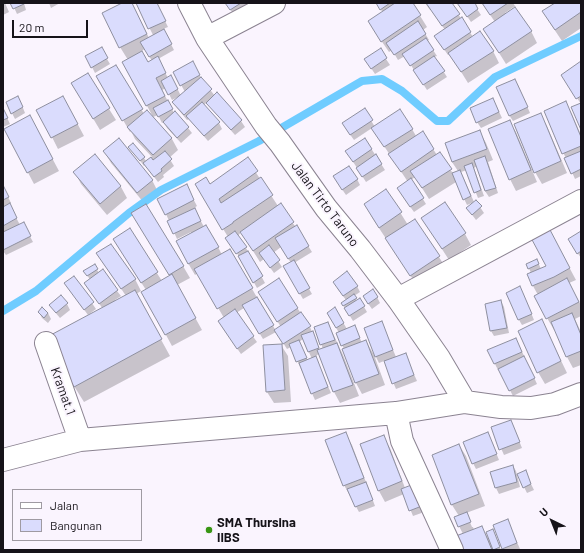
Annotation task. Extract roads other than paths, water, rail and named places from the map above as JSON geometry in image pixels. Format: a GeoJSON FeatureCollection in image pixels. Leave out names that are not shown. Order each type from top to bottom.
{"type":"FeatureCollection","features":[{"type":"Feature","properties":{"kind":"street","name":"Jalan Tirto Taruno"},"geometry":{"type":"LineString","coordinates":[[189,3],[207,38],[266,126],[280,143],[326,208],[360,249],[398,299],[439,358],[465,402]]}},
{"type":"Feature","properties":{"kind":"street"},"geometry":{"type":"LineString","coordinates":[[207,38],[274,3]]}},
{"type":"Feature","properties":{"kind":"street"},"geometry":{"type":"LineString","coordinates":[[398,299],[581,201]]}},
{"type":"Feature","properties":{"kind":"street","name":"Kramat.1"},"geometry":{"type":"LineString","coordinates":[[46,343],[80,440]]}},
{"type":"Feature","properties":{"kind":"street"},"geometry":{"type":"LineString","coordinates":[[3,460],[80,440],[396,413],[465,402],[501,407],[531,408],[555,404],[581,394]]}},
{"type":"Feature","properties":{"kind":"street"},"geometry":{"type":"LineString","coordinates":[[396,413],[402,441],[452,550]]}},
{"type":"Feature","properties":{"kind":"waterway"},"geometry":{"type":"LineString","coordinates":[[3,311],[36,291],[129,213],[161,190],[259,141],[362,81],[382,79],[402,91],[437,121],[448,121],[495,77],[581,36]]}},
{"type":"Feature","properties":{"kind":"place","name":"SMA Thursina IIBS"},"geometry":{"type":"Point","coordinates":[209,530]}}]}
